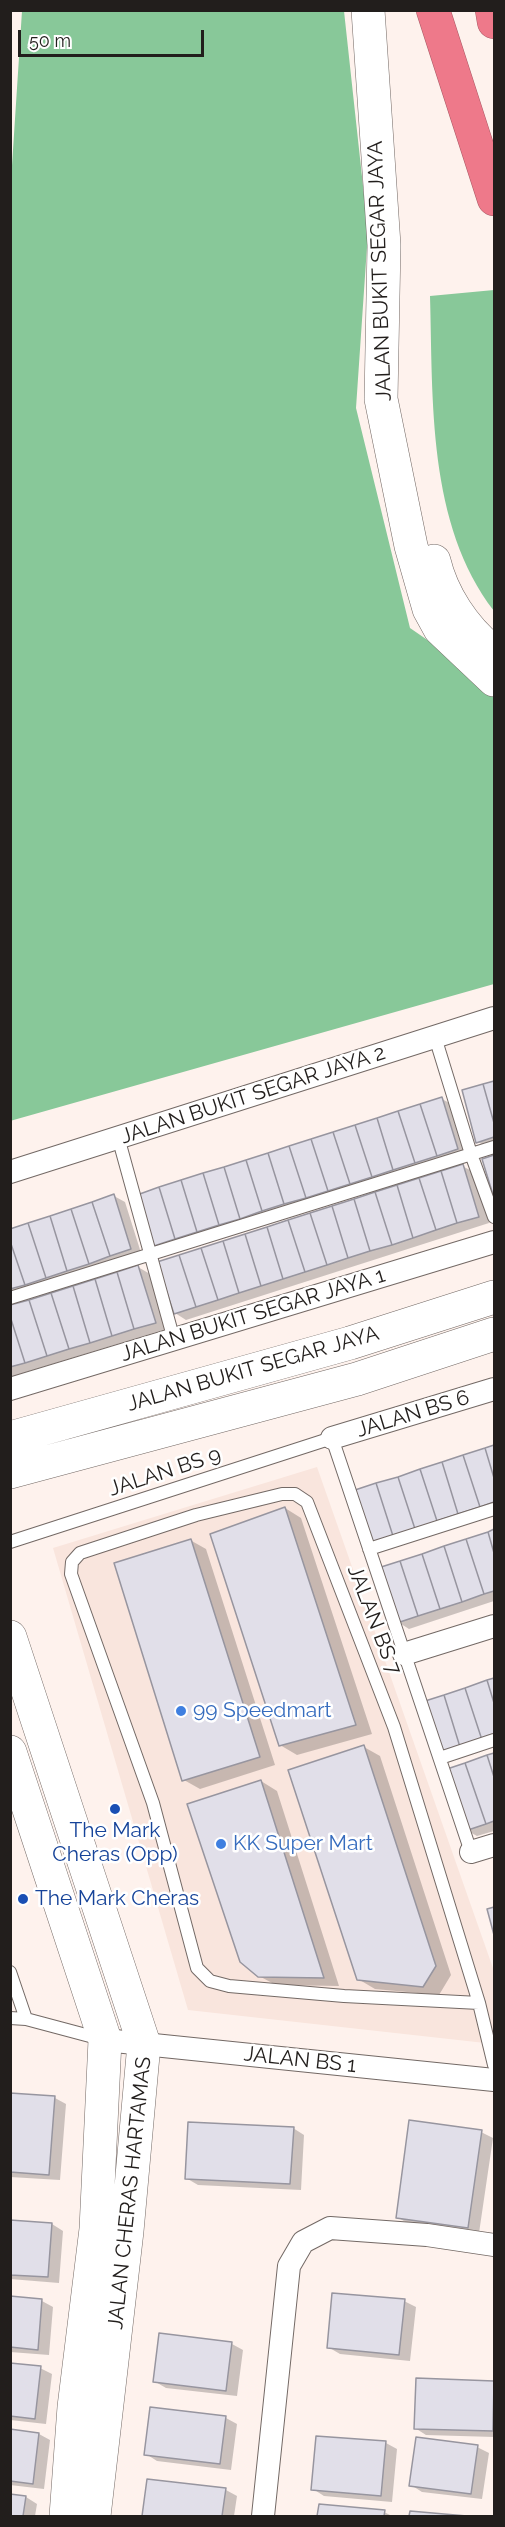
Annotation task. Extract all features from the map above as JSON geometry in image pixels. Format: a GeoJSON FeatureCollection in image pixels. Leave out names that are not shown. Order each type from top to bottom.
{"type":"FeatureCollection","features":[{"type":"Feature","properties":{"kind":"highway"},"geometry":{"type":"LineString","coordinates":[[433,10],[495,199]]}},
{"type":"Feature","properties":{"kind":"highway"},"geometry":{"type":"LineString","coordinates":[[492,10],[495,22]]}},
{"type":"Feature","properties":{"kind":"street","name":"JALAN BUKIT SEGAR JAYA"},"geometry":{"type":"LineString","coordinates":[[368,10],[384,245],[381,399],[411,546],[429,609],[440,629],[495,680]]}},
{"type":"Feature","properties":{"kind":"street","name":"JALAN BUKIT SEGAR JAYA"},"geometry":{"type":"LineString","coordinates":[[387,10],[406,291],[404,392],[417,477],[434,565],[449,598],[471,634],[495,653]]}},
{"type":"Feature","properties":{"kind":"street","name":"JALAN BUKIT SEGAR JAYA 2"},"geometry":{"type":"LineString","coordinates":[[10,1172],[495,1018]]}},
{"type":"Feature","properties":{"kind":"street","name":"JALAN BUKIT SEGAR JAYA 1"},"geometry":{"type":"LineString","coordinates":[[10,1389],[495,1242]]}},
{"type":"Feature","properties":{"kind":"street","name":"JALAN BUKIT SEGAR JAYA"},"geometry":{"type":"LineString","coordinates":[[10,1438],[350,1343],[495,1297]]}},
{"type":"Feature","properties":{"kind":"street","name":"JALAN BUKIT SEGAR JAYA"},"geometry":{"type":"LineString","coordinates":[[10,1472],[357,1379],[495,1334]]}},
{"type":"Feature","properties":{"kind":"street","name":"JALAN BS 6"},"geometry":{"type":"LineString","coordinates":[[332,1438],[495,1389]]}},
{"type":"Feature","properties":{"kind":"street"},"geometry":{"type":"LineString","coordinates":[[404,1653],[495,1626]]}},
{"type":"Feature","properties":{"kind":"street","name":"JALAN CHERAS HARTAMAS"},"geometry":{"type":"LineString","coordinates":[[10,1637],[144,2044],[134,2163],[94,2517]]}},
{"type":"Feature","properties":{"kind":"street","name":"JALAN CHERAS HARTAMAS"},"geometry":{"type":"LineString","coordinates":[[10,1752],[105,2040],[96,2229],[73,2418],[66,2517]]}},
{"type":"Feature","properties":{"kind":"street"},"geometry":{"type":"LineString","coordinates":[[471,1852],[495,1845]]}},
{"type":"Feature","properties":{"kind":"street","name":"JALAN BS 1"},"geometry":{"type":"LineString","coordinates":[[105,2040],[495,2080]]}},
{"type":"Feature","properties":{"kind":"street"},"geometry":{"type":"LineString","coordinates":[[263,2517],[289,2266],[303,2242],[330,2228],[427,2235],[495,2245]]}},
{"type":"Feature","properties":{"kind":"lane"},"geometry":{"type":"LineString","coordinates":[[435,1037],[471,1154],[495,1217]]}},
{"type":"Feature","properties":{"kind":"lane"},"geometry":{"type":"LineString","coordinates":[[118,1137],[174,1340]]}},
{"type":"Feature","properties":{"kind":"lane"},"geometry":{"type":"LineString","coordinates":[[10,1298],[495,1147]]}},
{"type":"Feature","properties":{"kind":"lane"},"geometry":{"type":"LineString","coordinates":[[332,1438],[471,1852]]}},
{"type":"Feature","properties":{"kind":"lane","name":"JALAN BS 9"},"geometry":{"type":"LineString","coordinates":[[10,1542],[332,1438]]}},
{"type":"Feature","properties":{"kind":"lane","name":"JALAN BS 7"},"geometry":{"type":"LineString","coordinates":[[282,1494],[295,1494],[307,1502],[394,1727],[479,2003],[344,1996],[229,1986],[210,1982],[197,1968],[153,1803],[70,1574],[72,1562],[80,1553],[196,1515],[282,1494]]}},
{"type":"Feature","properties":{"kind":"lane"},"geometry":{"type":"LineString","coordinates":[[369,1549],[495,1509]]}},
{"type":"Feature","properties":{"kind":"lane"},"geometry":{"type":"LineString","coordinates":[[440,1758],[495,1740]]}},
{"type":"Feature","properties":{"kind":"lane"},"geometry":{"type":"LineString","coordinates":[[10,1972],[26,2019]]}},
{"type":"Feature","properties":{"kind":"lane"},"geometry":{"type":"LineString","coordinates":[[479,2003],[495,2065]]}},
{"type":"Feature","properties":{"kind":"lane"},"geometry":{"type":"LineString","coordinates":[[10,2018],[26,2019],[105,2040]]}},
{"type":"Feature","properties":{"kind":"shaded area"},"geometry":{"type":"Polygon","coordinates":[[[317,1467],[494,1971],[494,2044],[188,2010],[53,1548],[317,1467]]]}},
{"type":"Feature","properties":{"kind":"green space"},"geometry":{"type":"Polygon","coordinates":[[[22,11],[344,11],[368,232],[356,408],[410,628],[494,686],[494,984],[10,1121],[10,196],[22,11]]]}},
{"type":"Feature","properties":{"kind":"green space"},"geometry":{"type":"Polygon","coordinates":[[[494,290],[494,611],[472,577],[456,540],[445,501],[434,418],[430,296],[494,290]]]}},
{"type":"Feature","properties":{"kind":"building"},"geometry":{"type":"Polygon","coordinates":[[[494,1081],[494,1123],[483,1084],[494,1081]]]}},
{"type":"Feature","properties":{"kind":"building"},"geometry":{"type":"Polygon","coordinates":[[[483,1084],[494,1123],[494,1137],[476,1143],[462,1090],[483,1084]]]}},
{"type":"Feature","properties":{"kind":"building"},"geometry":{"type":"Polygon","coordinates":[[[442,1097],[458,1149],[437,1156],[420,1104],[442,1097]]]}},
{"type":"Feature","properties":{"kind":"building"},"geometry":{"type":"Polygon","coordinates":[[[420,1104],[437,1156],[415,1163],[398,1111],[420,1104]]]}},
{"type":"Feature","properties":{"kind":"building"},"geometry":{"type":"Polygon","coordinates":[[[398,1111],[415,1163],[393,1170],[377,1118],[398,1111]]]}},
{"type":"Feature","properties":{"kind":"building"},"geometry":{"type":"Polygon","coordinates":[[[377,1118],[393,1170],[372,1177],[355,1125],[377,1118]]]}},
{"type":"Feature","properties":{"kind":"building"},"geometry":{"type":"Polygon","coordinates":[[[355,1125],[372,1177],[350,1184],[333,1132],[355,1125]]]}},
{"type":"Feature","properties":{"kind":"building"},"geometry":{"type":"Polygon","coordinates":[[[333,1132],[350,1184],[328,1191],[311,1139],[333,1132]]]}},
{"type":"Feature","properties":{"kind":"building"},"geometry":{"type":"Polygon","coordinates":[[[311,1139],[328,1191],[306,1198],[289,1146],[311,1139]]]}},
{"type":"Feature","properties":{"kind":"building"},"geometry":{"type":"Polygon","coordinates":[[[289,1146],[306,1198],[284,1204],[268,1153],[289,1146]]]}},
{"type":"Feature","properties":{"kind":"building"},"geometry":{"type":"Polygon","coordinates":[[[268,1153],[284,1204],[262,1211],[246,1160],[268,1153]]]}},
{"type":"Feature","properties":{"kind":"building"},"geometry":{"type":"Polygon","coordinates":[[[494,1155],[494,1198],[482,1159],[494,1155]]]}},
{"type":"Feature","properties":{"kind":"building"},"geometry":{"type":"Polygon","coordinates":[[[246,1160],[262,1211],[240,1219],[224,1167],[246,1160]]]}},
{"type":"Feature","properties":{"kind":"building"},"geometry":{"type":"Polygon","coordinates":[[[463,1164],[479,1217],[457,1223],[441,1171],[463,1164]]]}},
{"type":"Feature","properties":{"kind":"building"},"geometry":{"type":"Polygon","coordinates":[[[224,1167],[240,1219],[219,1225],[203,1173],[224,1167]]]}},
{"type":"Feature","properties":{"kind":"building"},"geometry":{"type":"Polygon","coordinates":[[[441,1171],[457,1223],[436,1230],[419,1178],[441,1171]]]}},
{"type":"Feature","properties":{"kind":"building"},"geometry":{"type":"Polygon","coordinates":[[[203,1173],[219,1225],[197,1232],[181,1180],[203,1173]]]}},
{"type":"Feature","properties":{"kind":"building"},"geometry":{"type":"Polygon","coordinates":[[[419,1178],[436,1230],[413,1238],[397,1185],[419,1178]]]}},
{"type":"Feature","properties":{"kind":"building"},"geometry":{"type":"Polygon","coordinates":[[[181,1180],[197,1232],[175,1239],[159,1187],[181,1180]]]}},
{"type":"Feature","properties":{"kind":"building"},"geometry":{"type":"Polygon","coordinates":[[[397,1185],[413,1238],[392,1245],[375,1192],[397,1185]]]}},
{"type":"Feature","properties":{"kind":"building"},"geometry":{"type":"Polygon","coordinates":[[[159,1187],[175,1239],[154,1246],[137,1195],[159,1187]]]}},
{"type":"Feature","properties":{"kind":"building"},"geometry":{"type":"Polygon","coordinates":[[[375,1192],[392,1245],[370,1251],[354,1199],[375,1192]]]}},
{"type":"Feature","properties":{"kind":"building"},"geometry":{"type":"Polygon","coordinates":[[[114,1194],[131,1249],[110,1256],[92,1202],[114,1194]]]}},
{"type":"Feature","properties":{"kind":"building"},"geometry":{"type":"Polygon","coordinates":[[[354,1199],[370,1251],[348,1258],[332,1206],[354,1199]]]}},
{"type":"Feature","properties":{"kind":"building"},"geometry":{"type":"Polygon","coordinates":[[[92,1202],[110,1256],[89,1264],[71,1209],[92,1202]]]}},
{"type":"Feature","properties":{"kind":"building"},"geometry":{"type":"Polygon","coordinates":[[[332,1206],[348,1258],[327,1265],[310,1213],[332,1206]]]}},
{"type":"Feature","properties":{"kind":"building"},"geometry":{"type":"Polygon","coordinates":[[[71,1209],[89,1264],[67,1271],[50,1216],[71,1209]]]}},
{"type":"Feature","properties":{"kind":"building"},"geometry":{"type":"Polygon","coordinates":[[[310,1213],[327,1265],[305,1272],[288,1220],[310,1213]]]}},
{"type":"Feature","properties":{"kind":"building"},"geometry":{"type":"Polygon","coordinates":[[[50,1216],[67,1271],[46,1278],[28,1223],[50,1216]]]}},
{"type":"Feature","properties":{"kind":"building"},"geometry":{"type":"Polygon","coordinates":[[[288,1220],[305,1272],[283,1279],[267,1227],[288,1220]]]}},
{"type":"Feature","properties":{"kind":"building"},"geometry":{"type":"Polygon","coordinates":[[[28,1223],[46,1278],[25,1285],[10,1241],[10,1229],[28,1223]]]}},
{"type":"Feature","properties":{"kind":"building"},"geometry":{"type":"Polygon","coordinates":[[[267,1227],[283,1279],[261,1286],[245,1234],[267,1227]]]}},
{"type":"Feature","properties":{"kind":"building"},"geometry":{"type":"Polygon","coordinates":[[[245,1234],[261,1286],[239,1293],[223,1241],[245,1234]]]}},
{"type":"Feature","properties":{"kind":"building"},"geometry":{"type":"Polygon","coordinates":[[[10,1241],[25,1285],[10,1289],[10,1241]]]}},
{"type":"Feature","properties":{"kind":"building"},"geometry":{"type":"Polygon","coordinates":[[[223,1241],[239,1293],[218,1300],[201,1248],[223,1241]]]}},
{"type":"Feature","properties":{"kind":"building"},"geometry":{"type":"Polygon","coordinates":[[[201,1248],[218,1300],[196,1307],[179,1255],[201,1248]]]}},
{"type":"Feature","properties":{"kind":"building"},"geometry":{"type":"Polygon","coordinates":[[[179,1255],[196,1307],[174,1314],[157,1262],[179,1255]]]}},
{"type":"Feature","properties":{"kind":"building"},"geometry":{"type":"Polygon","coordinates":[[[138,1265],[156,1323],[134,1329],[117,1272],[138,1265]]]}},
{"type":"Feature","properties":{"kind":"building"},"geometry":{"type":"Polygon","coordinates":[[[117,1272],[134,1329],[112,1336],[95,1279],[117,1272]]]}},
{"type":"Feature","properties":{"kind":"building"},"geometry":{"type":"Polygon","coordinates":[[[95,1279],[112,1336],[90,1343],[73,1286],[95,1279]]]}},
{"type":"Feature","properties":{"kind":"building"},"geometry":{"type":"Polygon","coordinates":[[[73,1286],[90,1343],[69,1349],[51,1293],[73,1286]]]}},
{"type":"Feature","properties":{"kind":"building"},"geometry":{"type":"Polygon","coordinates":[[[51,1293],[69,1349],[47,1356],[29,1300],[51,1293]]]}},
{"type":"Feature","properties":{"kind":"building"},"geometry":{"type":"Polygon","coordinates":[[[29,1300],[47,1356],[25,1363],[10,1316],[10,1305],[29,1300]]]}},
{"type":"Feature","properties":{"kind":"building"},"geometry":{"type":"Polygon","coordinates":[[[10,1316],[25,1363],[10,1367],[10,1316]]]}},
{"type":"Feature","properties":{"kind":"building"},"geometry":{"type":"Polygon","coordinates":[[[494,1445],[494,1478],[485,1448],[494,1445]]]}},
{"type":"Feature","properties":{"kind":"building"},"geometry":{"type":"Polygon","coordinates":[[[485,1448],[494,1478],[494,1502],[480,1507],[463,1455],[485,1448]]]}},
{"type":"Feature","properties":{"kind":"building"},"geometry":{"type":"Polygon","coordinates":[[[463,1455],[480,1507],[458,1514],[442,1462],[463,1455]]]}},
{"type":"Feature","properties":{"kind":"building"},"geometry":{"type":"Polygon","coordinates":[[[442,1462],[458,1514],[437,1521],[420,1469],[442,1462]]]}},
{"type":"Feature","properties":{"kind":"building"},"geometry":{"type":"Polygon","coordinates":[[[420,1469],[437,1521],[415,1529],[398,1477],[420,1469]]]}},
{"type":"Feature","properties":{"kind":"building"},"geometry":{"type":"Polygon","coordinates":[[[398,1477],[415,1529],[393,1536],[376,1483],[398,1477]]]}},
{"type":"Feature","properties":{"kind":"building"},"geometry":{"type":"Polygon","coordinates":[[[376,1483],[393,1536],[371,1542],[355,1490],[376,1483]]]}},
{"type":"Feature","properties":{"kind":"building"},"geometry":{"type":"Polygon","coordinates":[[[285,1507],[356,1725],[279,1746],[210,1534],[285,1507]]]}},
{"type":"Feature","properties":{"kind":"building"},"geometry":{"type":"Polygon","coordinates":[[[494,1529],[494,1553],[488,1532],[494,1529]]]}},
{"type":"Feature","properties":{"kind":"building"},"geometry":{"type":"Polygon","coordinates":[[[488,1532],[494,1553],[494,1591],[484,1594],[466,1539],[488,1532]]]}},
{"type":"Feature","properties":{"kind":"building"},"geometry":{"type":"Polygon","coordinates":[[[191,1539],[260,1757],[182,1781],[114,1563],[191,1539]]]}},
{"type":"Feature","properties":{"kind":"building"},"geometry":{"type":"Polygon","coordinates":[[[466,1539],[484,1594],[462,1602],[444,1546],[466,1539]]]}},
{"type":"Feature","properties":{"kind":"building"},"geometry":{"type":"Polygon","coordinates":[[[444,1546],[462,1602],[440,1609],[422,1554],[444,1546]]]}},
{"type":"Feature","properties":{"kind":"building"},"geometry":{"type":"Polygon","coordinates":[[[422,1554],[440,1609],[418,1616],[400,1561],[422,1554]]]}},
{"type":"Feature","properties":{"kind":"building"},"geometry":{"type":"Polygon","coordinates":[[[400,1561],[418,1616],[397,1623],[378,1568],[400,1561]]]}},
{"type":"Feature","properties":{"kind":"building"},"geometry":{"type":"Polygon","coordinates":[[[494,1678],[494,1703],[487,1680],[494,1678]]]}},
{"type":"Feature","properties":{"kind":"building"},"geometry":{"type":"Polygon","coordinates":[[[487,1680],[494,1703],[494,1736],[482,1740],[465,1688],[487,1680]]]}},
{"type":"Feature","properties":{"kind":"building"},"geometry":{"type":"Polygon","coordinates":[[[465,1688],[482,1740],[460,1747],[444,1695],[465,1688]]]}},
{"type":"Feature","properties":{"kind":"building"},"geometry":{"type":"Polygon","coordinates":[[[444,1695],[460,1747],[439,1754],[422,1702],[444,1695]]]}},
{"type":"Feature","properties":{"kind":"building"},"geometry":{"type":"Polygon","coordinates":[[[364,1745],[436,1966],[423,1987],[357,1980],[288,1770],[364,1745]]]}},
{"type":"Feature","properties":{"kind":"building"},"geometry":{"type":"Polygon","coordinates":[[[494,1753],[494,1777],[487,1755],[494,1753]]]}},
{"type":"Feature","properties":{"kind":"building"},"geometry":{"type":"Polygon","coordinates":[[[487,1755],[494,1777],[494,1821],[486,1824],[465,1763],[487,1755]]]}},
{"type":"Feature","properties":{"kind":"building"},"geometry":{"type":"Polygon","coordinates":[[[465,1763],[486,1824],[465,1831],[444,1770],[465,1763]]]}},
{"type":"Feature","properties":{"kind":"building"},"geometry":{"type":"Polygon","coordinates":[[[261,1780],[324,1978],[258,1977],[240,1962],[187,1804],[261,1780]]]}},
{"type":"Feature","properties":{"kind":"building"},"geometry":{"type":"Polygon","coordinates":[[[494,1907],[494,1935],[487,1909],[494,1907]]]}},
{"type":"Feature","properties":{"kind":"building"},"geometry":{"type":"Polygon","coordinates":[[[10,2093],[55,2096],[49,2175],[10,2172],[10,2093]]]}},
{"type":"Feature","properties":{"kind":"building"},"geometry":{"type":"Polygon","coordinates":[[[409,2120],[482,2130],[468,2228],[396,2218],[409,2120]]]}},
{"type":"Feature","properties":{"kind":"building"},"geometry":{"type":"Polygon","coordinates":[[[188,2122],[294,2127],[290,2184],[185,2179],[188,2122]]]}},
{"type":"Feature","properties":{"kind":"building"},"geometry":{"type":"Polygon","coordinates":[[[10,2220],[52,2223],[48,2277],[10,2275],[10,2220]]]}},
{"type":"Feature","properties":{"kind":"building"},"geometry":{"type":"Polygon","coordinates":[[[332,2293],[405,2299],[399,2355],[327,2348],[332,2293]]]}},
{"type":"Feature","properties":{"kind":"building"},"geometry":{"type":"Polygon","coordinates":[[[10,2296],[42,2299],[38,2350],[10,2347],[10,2296]]]}},
{"type":"Feature","properties":{"kind":"building"},"geometry":{"type":"Polygon","coordinates":[[[159,2333],[232,2342],[226,2391],[153,2382],[159,2333]]]}},
{"type":"Feature","properties":{"kind":"building"},"geometry":{"type":"Polygon","coordinates":[[[10,2363],[41,2366],[35,2419],[10,2416],[10,2363]]]}},
{"type":"Feature","properties":{"kind":"building"},"geometry":{"type":"Polygon","coordinates":[[[416,2378],[494,2381],[493,2431],[414,2429],[416,2378]]]}},
{"type":"Feature","properties":{"kind":"building"},"geometry":{"type":"Polygon","coordinates":[[[150,2407],[226,2416],[220,2464],[144,2455],[150,2407]]]}},
{"type":"Feature","properties":{"kind":"building"},"geometry":{"type":"Polygon","coordinates":[[[10,2429],[39,2433],[33,2484],[10,2481],[10,2429]]]}},
{"type":"Feature","properties":{"kind":"building"},"geometry":{"type":"Polygon","coordinates":[[[316,2436],[386,2441],[381,2496],[311,2490],[316,2436]]]}},
{"type":"Feature","properties":{"kind":"building"},"geometry":{"type":"Polygon","coordinates":[[[416,2437],[478,2445],[471,2494],[409,2486],[416,2437]]]}},
{"type":"Feature","properties":{"kind":"building"},"geometry":{"type":"Polygon","coordinates":[[[147,2479],[226,2488],[222,2516],[142,2516],[147,2479]]]}},
{"type":"Feature","properties":{"kind":"building"},"geometry":{"type":"Polygon","coordinates":[[[10,2494],[26,2496],[23,2516],[10,2516],[10,2494]]]}},
{"type":"Feature","properties":{"kind":"building"},"geometry":{"type":"Polygon","coordinates":[[[319,2504],[385,2510],[384,2516],[317,2516],[319,2504]]]}},
{"type":"Feature","properties":{"kind":"building"},"geometry":{"type":"Polygon","coordinates":[[[410,2511],[467,2516],[409,2516],[410,2511]]]}},
{"type":"Feature","properties":{"kind":"place","name":"99 Speedmart"},"geometry":{"type":"Point","coordinates":[181,1711]}},
{"type":"Feature","properties":{"kind":"place","name":"The Mark Cheras (Opp)"},"geometry":{"type":"Point","coordinates":[115,1809]}},
{"type":"Feature","properties":{"kind":"place","name":"KK Super Mart"},"geometry":{"type":"Point","coordinates":[221,1844]}},
{"type":"Feature","properties":{"kind":"place","name":"The Mark Cheras"},"geometry":{"type":"Point","coordinates":[23,1899]}}]}
